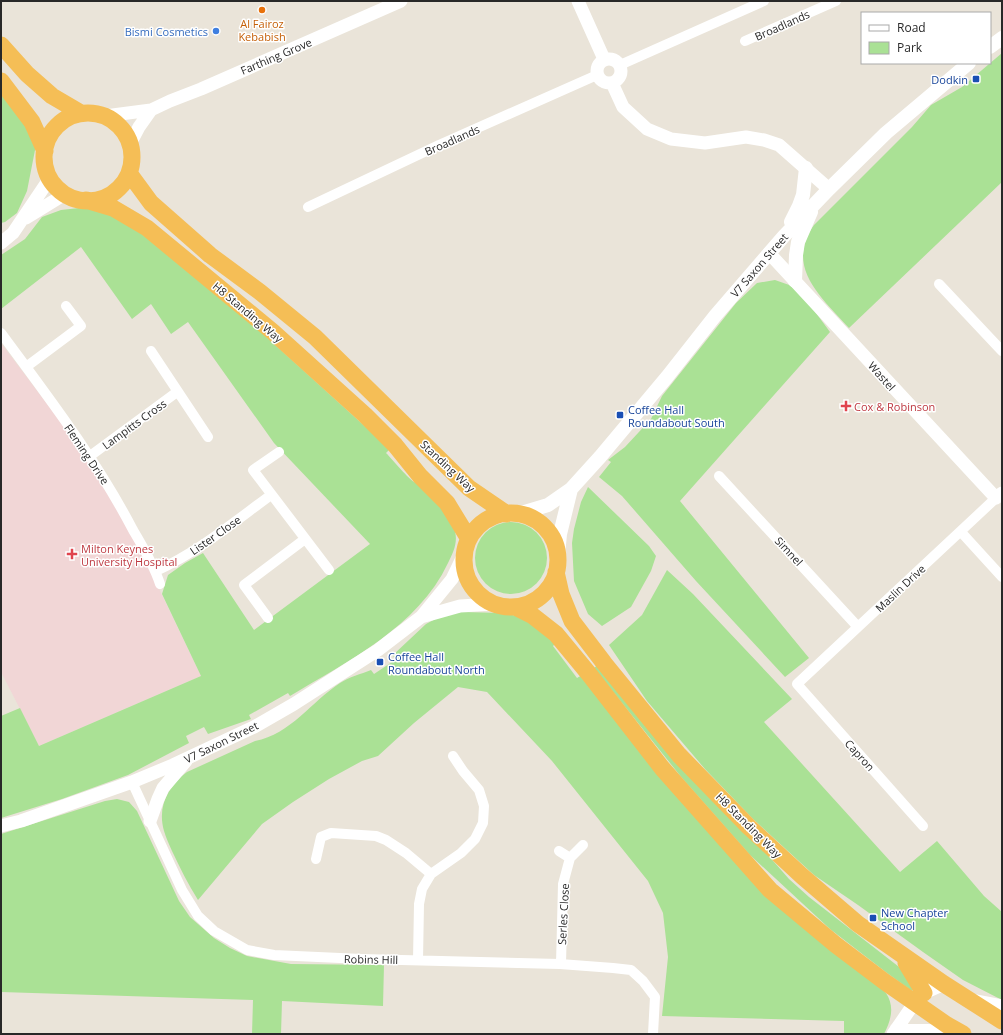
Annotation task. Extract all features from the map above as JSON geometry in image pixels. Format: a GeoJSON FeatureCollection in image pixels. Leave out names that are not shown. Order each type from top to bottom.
{"type":"FeatureCollection","features":[{"type":"Feature","properties":{"kind":"highway"},"geometry":{"type":"LineString","coordinates":[[2,46],[27,74],[52,96],[81,114]]}},
{"type":"Feature","properties":{"kind":"highway"},"geometry":{"type":"LineString","coordinates":[[1,81],[32,122],[45,151]]}},
{"type":"Feature","properties":{"kind":"highway"},"geometry":{"type":"LineString","coordinates":[[93,113],[105,116],[114,121],[122,128],[132,149],[132,161],[129,173],[122,185],[112,194],[100,199],[75,199],[65,194],[56,187],[50,178],[45,165],[45,151],[49,138],[57,126],[68,118],[81,114],[93,113]]}},
{"type":"Feature","properties":{"kind":"highway","name":"H8 Standing Way"},"geometry":{"type":"LineString","coordinates":[[129,173],[151,203],[210,255],[260,292],[315,337],[410,430]]}},
{"type":"Feature","properties":{"kind":"highway","name":"H8 Standing Way"},"geometry":{"type":"LineString","coordinates":[[86,200],[113,208],[147,228],[273,332],[365,415],[395,445],[420,476],[447,503],[467,546]]}},
{"type":"Feature","properties":{"kind":"highway","name":"Standing Way"},"geometry":{"type":"LineString","coordinates":[[410,430],[469,488],[513,514]]}},
{"type":"Feature","properties":{"kind":"highway"},"geometry":{"type":"LineString","coordinates":[[513,514],[530,518],[549,533],[555,544],[557,564],[551,585],[541,596],[529,604],[515,607],[504,607],[493,604],[482,598],[473,589],[467,578],[464,566],[467,546],[476,529],[485,521],[495,516],[513,514]]}},
{"type":"Feature","properties":{"kind":"highway","name":"H8 Standing Way"},"geometry":{"type":"LineString","coordinates":[[557,564],[561,594],[572,621],[604,663],[679,755],[770,847],[858,924],[963,996],[1000,1013]]}},
{"type":"Feature","properties":{"kind":"highway"},"geometry":{"type":"LineString","coordinates":[[515,607],[533,616],[556,634],[662,768],[770,890],[836,945],[885,982],[920,998],[953,1030]]}},
{"type":"Feature","properties":{"kind":"highway"},"geometry":{"type":"LineString","coordinates":[[900,954],[913,974],[920,998]]}},
{"type":"Feature","properties":{"kind":"main road","name":"V7 Saxon Street"},"geometry":{"type":"LineString","coordinates":[[513,514],[548,505],[572,488],[600,457],[662,383],[715,316],[784,236],[886,133],[968,64]]}},
{"type":"Feature","properties":{"kind":"main road"},"geometry":{"type":"LineString","coordinates":[[784,236],[803,195],[806,168]]}},
{"type":"Feature","properties":{"kind":"main road"},"geometry":{"type":"LineString","coordinates":[[795,281],[798,242],[813,206]]}},
{"type":"Feature","properties":{"kind":"main road","name":"V7 Saxon Street"},"geometry":{"type":"LineString","coordinates":[[557,564],[560,534],[572,488]]}},
{"type":"Feature","properties":{"kind":"street","name":"Farthing Grove"},"geometry":{"type":"LineString","coordinates":[[105,116],[151,110],[402,1]]}},
{"type":"Feature","properties":{"kind":"street"},"geometry":{"type":"LineString","coordinates":[[578,1],[604,59]]}},
{"type":"Feature","properties":{"kind":"street"},"geometry":{"type":"LineString","coordinates":[[620,65],[764,1]]}},
{"type":"Feature","properties":{"kind":"street","name":"Broadlands"},"geometry":{"type":"LineString","coordinates":[[745,41],[818,5],[836,1]]}},
{"type":"Feature","properties":{"kind":"street"},"geometry":{"type":"LineString","coordinates":[[611,58],[620,65],[620,76],[612,83],[601,81],[597,75],[597,66],[604,59],[611,58]]}},
{"type":"Feature","properties":{"kind":"street","name":"Broadlands"},"geometry":{"type":"LineString","coordinates":[[308,208],[439,145],[597,75]]}},
{"type":"Feature","properties":{"kind":"street"},"geometry":{"type":"LineString","coordinates":[[612,83],[623,107],[647,129],[670,139],[705,143],[746,137],[764,140],[779,145],[829,189]]}},
{"type":"Feature","properties":{"kind":"street","name":"Farthing Grove"},"geometry":{"type":"LineString","coordinates":[[130,144],[139,127],[151,110]]}},
{"type":"Feature","properties":{"kind":"street"},"geometry":{"type":"LineString","coordinates":[[1,243],[13,233],[23,220],[50,178]]}},
{"type":"Feature","properties":{"kind":"street"},"geometry":{"type":"LineString","coordinates":[[23,220],[65,194]]}},
{"type":"Feature","properties":{"kind":"street","name":"Wastel"},"geometry":{"type":"LineString","coordinates":[[769,253],[999,495]]}},
{"type":"Feature","properties":{"kind":"street"},"geometry":{"type":"LineString","coordinates":[[939,284],[1002,351]]}},
{"type":"Feature","properties":{"kind":"street"},"geometry":{"type":"LineString","coordinates":[[26,367],[81,326],[66,306]]}},
{"type":"Feature","properties":{"kind":"street","name":"Fleming Drive"},"geometry":{"type":"LineString","coordinates":[[1,333],[90,456],[118,501],[156,570],[160,584]]}},
{"type":"Feature","properties":{"kind":"street","name":"Lampitts Cross"},"geometry":{"type":"LineString","coordinates":[[151,351],[208,437]]}},
{"type":"Feature","properties":{"kind":"street","name":"Lampitts Cross"},"geometry":{"type":"LineString","coordinates":[[90,456],[177,392]]}},
{"type":"Feature","properties":{"kind":"street"},"geometry":{"type":"LineString","coordinates":[[279,452],[253,470],[329,570]]}},
{"type":"Feature","properties":{"kind":"street","name":"Simnel"},"geometry":{"type":"LineString","coordinates":[[719,476],[858,627]]}},
{"type":"Feature","properties":{"kind":"street","name":"Lister Close"},"geometry":{"type":"LineString","coordinates":[[156,570],[191,553],[271,495]]}},
{"type":"Feature","properties":{"kind":"street","name":"Maslin Drive"},"geometry":{"type":"LineString","coordinates":[[797,684],[999,495]]}},
{"type":"Feature","properties":{"kind":"street"},"geometry":{"type":"LineString","coordinates":[[961,532],[1002,577]]}},
{"type":"Feature","properties":{"kind":"street"},"geometry":{"type":"LineString","coordinates":[[268,618],[244,585],[305,539]]}},
{"type":"Feature","properties":{"kind":"street","name":"V7 Saxon Street"},"geometry":{"type":"LineString","coordinates":[[1,826],[21,821],[132,782],[254,727],[294,704],[378,650],[421,618],[452,579],[467,546]]}},
{"type":"Feature","properties":{"kind":"street","name":"V7 Saxon Street"},"geometry":{"type":"LineString","coordinates":[[421,618],[460,606],[493,604]]}},
{"type":"Feature","properties":{"kind":"street","name":"Capron"},"geometry":{"type":"LineString","coordinates":[[797,684],[923,826]]}},
{"type":"Feature","properties":{"kind":"street"},"geometry":{"type":"LineString","coordinates":[[418,960],[419,904],[422,889],[431,874],[461,853],[475,839],[483,823],[484,806],[479,790],[463,772],[453,756]]}},
{"type":"Feature","properties":{"kind":"street"},"geometry":{"type":"LineString","coordinates":[[150,821],[163,788],[190,757]]}},
{"type":"Feature","properties":{"kind":"street","name":"Robins Hill"},"geometry":{"type":"LineString","coordinates":[[132,782],[182,890],[198,916],[214,931],[247,950],[274,955],[561,964],[631,970],[643,981],[655,997],[653,1034]]}},
{"type":"Feature","properties":{"kind":"street"},"geometry":{"type":"LineString","coordinates":[[316,859],[321,837],[331,833],[376,836],[386,840],[406,853],[431,874]]}},
{"type":"Feature","properties":{"kind":"street","name":"Serles Close"},"geometry":{"type":"LineString","coordinates":[[561,964],[563,884],[570,858],[582,845]]}},
{"type":"Feature","properties":{"kind":"street"},"geometry":{"type":"LineString","coordinates":[[559,850],[570,858]]}},
{"type":"Feature","properties":{"kind":"street"},"geometry":{"type":"LineString","coordinates":[[894,1031],[920,998],[944,984]]}},
{"type":"Feature","properties":{"kind":"street"},"geometry":{"type":"LineString","coordinates":[[894,1031],[953,1030]]}},
{"type":"Feature","properties":{"kind":"shaded area","name":"Milton Keynes University Hospital"},"geometry":{"type":"Polygon","coordinates":[[[1,343],[88,458],[123,514],[201,676],[39,746],[1,672],[1,343]]]}},
{"type":"Feature","properties":{"kind":"green space"},"geometry":{"type":"Polygon","coordinates":[[[1002,53],[1002,182],[849,328],[818,293],[810,281],[805,268],[803,255],[806,240],[814,225],[912,127],[931,105],[962,87],[989,64],[991,64],[1002,53]]]}},
{"type":"Feature","properties":{"kind":"green space"},"geometry":{"type":"Polygon","coordinates":[[[1,87],[28,123],[36,145],[27,191],[17,213],[5,222],[1,223],[1,87]]]}},
{"type":"Feature","properties":{"kind":"green space"},"geometry":{"type":"Polygon","coordinates":[[[95,208],[128,223],[229,303],[390,449],[386,453],[409,478],[429,490],[454,528],[456,535],[455,544],[450,559],[435,586],[419,606],[380,640],[335,669],[290,696],[288,693],[249,715],[251,719],[208,734],[204,727],[186,736],[189,743],[128,775],[62,799],[1,818],[1,716],[20,708],[39,746],[201,676],[162,594],[168,575],[203,553],[254,630],[370,544],[274,443],[188,322],[171,334],[151,304],[132,319],[81,247],[1,309],[1,255],[25,239],[42,217],[61,210],[95,208]]]}},
{"type":"Feature","properties":{"kind":"green space"},"geometry":{"type":"Polygon","coordinates":[[[775,280],[792,286],[805,298],[830,332],[680,501],[809,658],[785,677],[696,581],[622,496],[599,477],[611,462],[608,460],[625,447],[651,419],[662,396],[736,303],[757,283],[775,280]]]}},
{"type":"Feature","properties":{"kind":"green space"},"geometry":{"type":"Polygon","coordinates":[[[588,487],[649,546],[656,556],[651,571],[631,607],[602,626],[588,614],[574,581],[572,543],[574,529],[581,502],[588,487]]]}},
{"type":"Feature","properties":{"kind":"green space"},"geometry":{"type":"Polygon","coordinates":[[[511,522],[531,528],[541,538],[547,558],[541,578],[531,588],[511,594],[491,588],[481,578],[475,558],[481,538],[491,528],[511,522]]]}},
{"type":"Feature","properties":{"kind":"green space"},"geometry":{"type":"Polygon","coordinates":[[[667,570],[693,594],[792,699],[764,722],[900,872],[937,841],[984,896],[1002,912],[1002,1000],[963,980],[814,875],[753,819],[705,769],[647,701],[609,645],[642,615],[667,570]]]}},
{"type":"Feature","properties":{"kind":"green space"},"geometry":{"type":"Polygon","coordinates":[[[461,612],[504,613],[521,617],[557,642],[553,646],[577,678],[582,675],[658,771],[886,993],[889,998],[891,1014],[889,1024],[884,1034],[844,1034],[844,1021],[662,1016],[668,957],[663,913],[648,881],[552,761],[487,692],[458,687],[414,723],[378,756],[362,761],[329,779],[262,824],[198,900],[172,851],[162,822],[163,805],[174,784],[187,772],[255,741],[279,732],[290,725],[340,683],[351,677],[371,670],[374,674],[395,660],[393,655],[426,624],[439,617],[461,612]]]}},
{"type":"Feature","properties":{"kind":"green space"},"geometry":{"type":"Polygon","coordinates":[[[600,663],[789,879],[809,897],[912,977],[914,989],[912,991],[830,929],[750,855],[682,778],[594,668],[600,663]]]}},
{"type":"Feature","properties":{"kind":"green space"},"geometry":{"type":"Polygon","coordinates":[[[117,799],[129,802],[137,811],[179,901],[190,917],[214,938],[247,956],[291,964],[384,965],[383,1006],[282,1001],[281,1034],[252,1034],[253,1000],[1,992],[1,834],[105,801],[117,799]]]}},
{"type":"Feature","properties":{"kind":"place","name":"Al Fairoz Kebabish"},"geometry":{"type":"Point","coordinates":[262,10]}},
{"type":"Feature","properties":{"kind":"place","name":"Bismi Cosmetics"},"geometry":{"type":"Point","coordinates":[216,31]}},
{"type":"Feature","properties":{"kind":"place","name":"Dodkin"},"geometry":{"type":"Point","coordinates":[976,79]}},
{"type":"Feature","properties":{"kind":"place","name":"Cox & Robinson"},"geometry":{"type":"Point","coordinates":[846,406]}},
{"type":"Feature","properties":{"kind":"place","name":"Coffee Hall Roundabout South"},"geometry":{"type":"Point","coordinates":[620,415]}},
{"type":"Feature","properties":{"kind":"place","name":"Milton Keynes University Hospital"},"geometry":{"type":"Point","coordinates":[72,554]}},
{"type":"Feature","properties":{"kind":"place","name":"Coffee Hall Roundabout North"},"geometry":{"type":"Point","coordinates":[380,662]}},
{"type":"Feature","properties":{"kind":"place","name":"New Chapter School"},"geometry":{"type":"Point","coordinates":[873,918]}}]}
